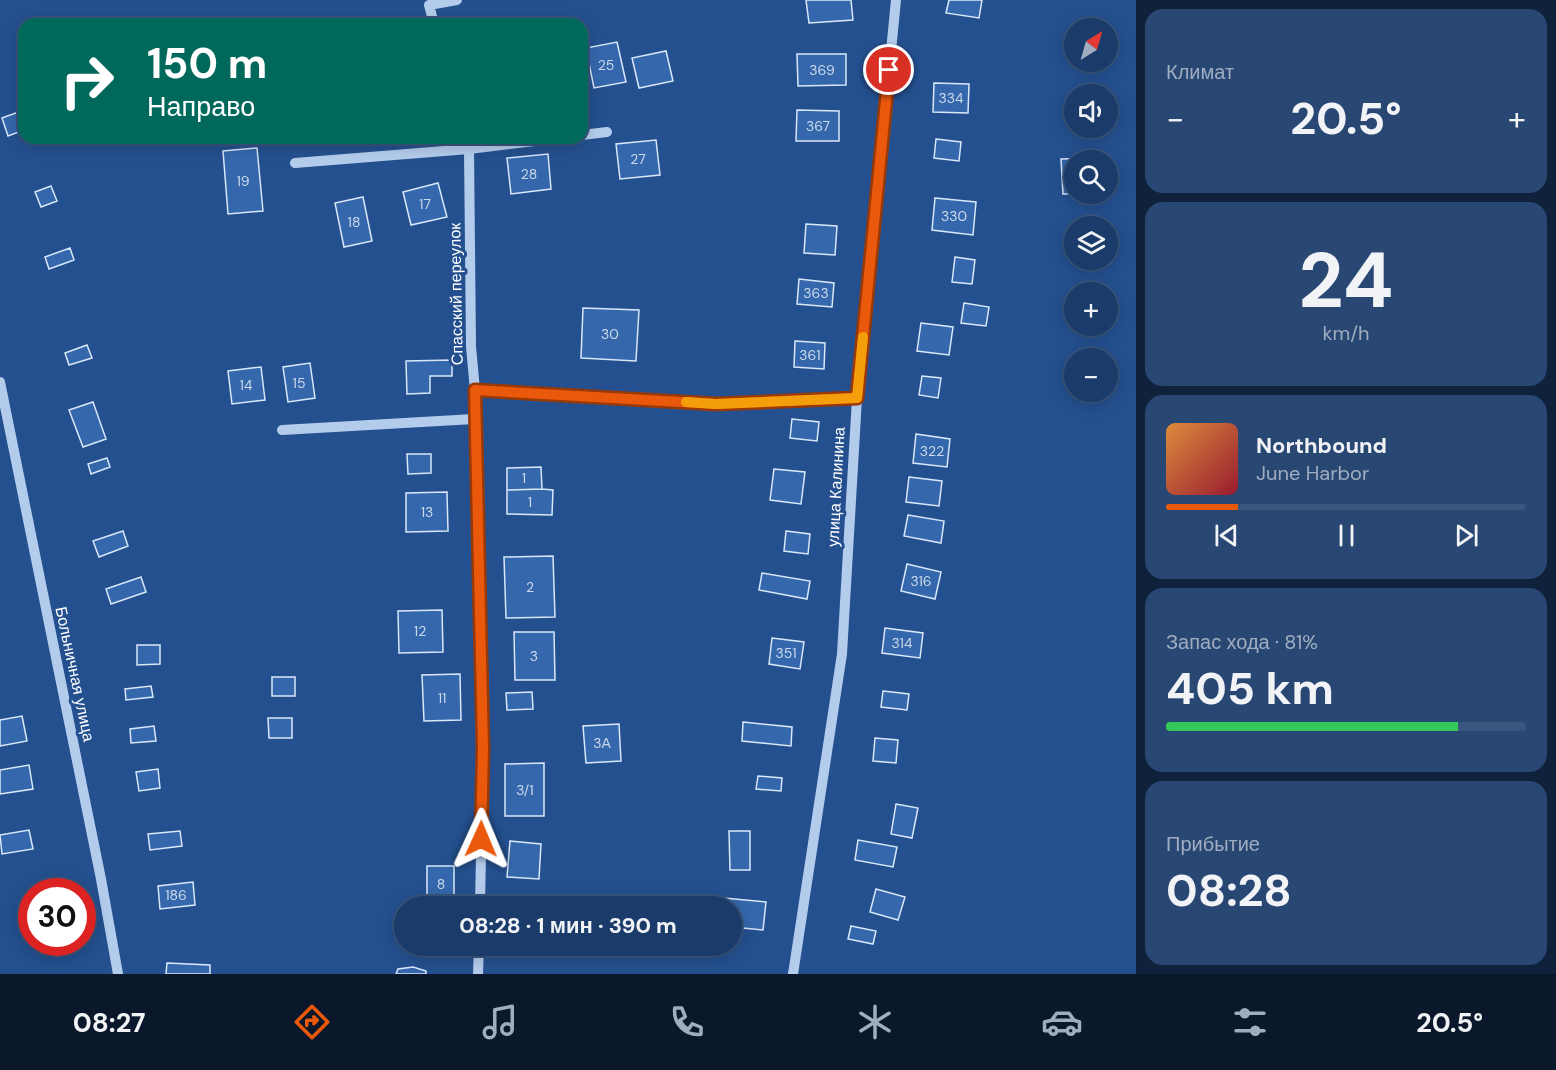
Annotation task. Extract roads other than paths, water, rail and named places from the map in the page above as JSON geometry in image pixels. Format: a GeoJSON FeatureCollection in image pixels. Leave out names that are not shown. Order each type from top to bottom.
{"type":"FeatureCollection","features":[{"type":"Feature","properties":{"kind":"street"},"geometry":{"type":"LineString","coordinates":[[432,18],[429,5],[457,0]]}},
{"type":"Feature","properties":{"kind":"street","name":"улица Калинина"},"geometry":{"type":"LineString","coordinates":[[793,974],[842,654],[857,398],[896,0]]}},
{"type":"Feature","properties":{"kind":"street"},"geometry":{"type":"LineString","coordinates":[[588,134],[607,132]]}},
{"type":"Feature","properties":{"kind":"street"},"geometry":{"type":"LineString","coordinates":[[295,163],[467,144]]}},
{"type":"Feature","properties":{"kind":"street","name":"Спасский переулок"},"geometry":{"type":"LineString","coordinates":[[467,144],[483,749],[480,896]]}},
{"type":"Feature","properties":{"kind":"street","name":"Больничная улица"},"geometry":{"type":"LineString","coordinates":[[0,382],[102,879],[118,974]]}},
{"type":"Feature","properties":{"kind":"street"},"geometry":{"type":"LineString","coordinates":[[475,390],[716,404],[857,398]]}},
{"type":"Feature","properties":{"kind":"street"},"geometry":{"type":"LineString","coordinates":[[282,430],[474,418]]}},
{"type":"Feature","properties":{"kind":"street"},"geometry":{"type":"LineString","coordinates":[[478,974],[479,956]]}}]}
